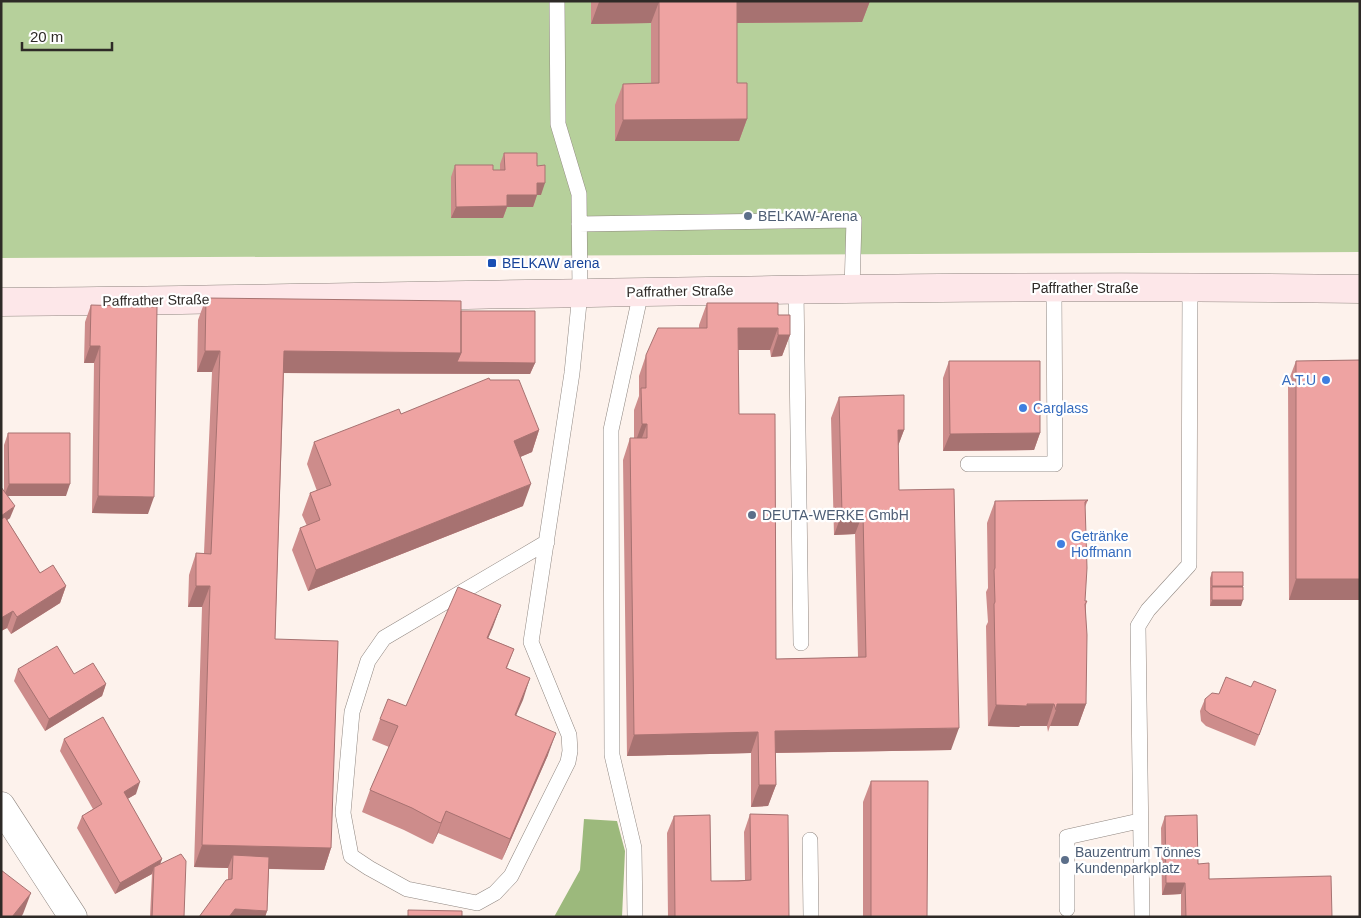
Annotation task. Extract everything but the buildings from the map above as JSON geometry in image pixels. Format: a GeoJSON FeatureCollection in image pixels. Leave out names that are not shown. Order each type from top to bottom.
{"type":"FeatureCollection","features":[{"type":"Feature","properties":{"kind":"street","name":"Paffrather Straße"},"geometry":{"type":"LineString","coordinates":[[1,302],[796,290],[1360,289]]}},
{"type":"Feature","properties":{"kind":"street"},"geometry":{"type":"LineString","coordinates":[[1,806],[73,917]]}},
{"type":"Feature","properties":{"kind":"lane"},"geometry":{"type":"LineString","coordinates":[[546,542],[384,638],[368,661],[352,712],[343,813],[351,856],[407,889],[478,903],[495,893],[511,876],[568,762],[570,751],[568,735],[530,642],[546,542],[572,373],[580,293],[579,194],[558,124],[557,1]]}},
{"type":"Feature","properties":{"kind":"lane"},"geometry":{"type":"LineString","coordinates":[[579,224],[854,220],[852,290]]}},
{"type":"Feature","properties":{"kind":"lane"},"geometry":{"type":"LineString","coordinates":[[1142,917],[1138,626],[1148,610],[1189,565],[1190,288]]}},
{"type":"Feature","properties":{"kind":"lane"},"geometry":{"type":"LineString","coordinates":[[968,464],[1055,464],[1049,363],[1054,289]]}},
{"type":"Feature","properties":{"kind":"lane"},"geometry":{"type":"LineString","coordinates":[[796,290],[801,643]]}},
{"type":"Feature","properties":{"kind":"lane"},"geometry":{"type":"LineString","coordinates":[[635,917],[634,848],[612,755],[611,430],[641,292]]}},
{"type":"Feature","properties":{"kind":"lane"},"geometry":{"type":"LineString","coordinates":[[1067,909],[1067,837],[1140,821]]}},
{"type":"Feature","properties":{"kind":"lane"},"geometry":{"type":"LineString","coordinates":[[810,840],[811,917]]}},
{"type":"Feature","properties":{"kind":"green space"},"geometry":{"type":"Polygon","coordinates":[[[1,1],[1360,1],[1360,252],[1,258],[1,1]]]}},
{"type":"Feature","properties":{"kind":"green space"},"geometry":{"type":"Polygon","coordinates":[[[584,819],[617,821],[625,851],[622,917],[554,917],[580,870],[584,819]]]}},
{"type":"Feature","properties":{"kind":"place","name":"BELKAW-Arena"},"geometry":{"type":"Point","coordinates":[748,216]}},
{"type":"Feature","properties":{"kind":"place","name":"BELKAW arena"},"geometry":{"type":"Point","coordinates":[492,263]}},
{"type":"Feature","properties":{"kind":"place","name":"A.T.U"},"geometry":{"type":"Point","coordinates":[1326,380]}},
{"type":"Feature","properties":{"kind":"place","name":"Carglass"},"geometry":{"type":"Point","coordinates":[1023,408]}},
{"type":"Feature","properties":{"kind":"place","name":"DEUTA-WERKE GmbH"},"geometry":{"type":"Point","coordinates":[752,515]}},
{"type":"Feature","properties":{"kind":"place","name":"Getränke Hoffmann"},"geometry":{"type":"Point","coordinates":[1061,544]}},
{"type":"Feature","properties":{"kind":"place","name":"Bauzentrum Tönnes Kundenparkplatz"},"geometry":{"type":"Point","coordinates":[1065,860]}}]}
